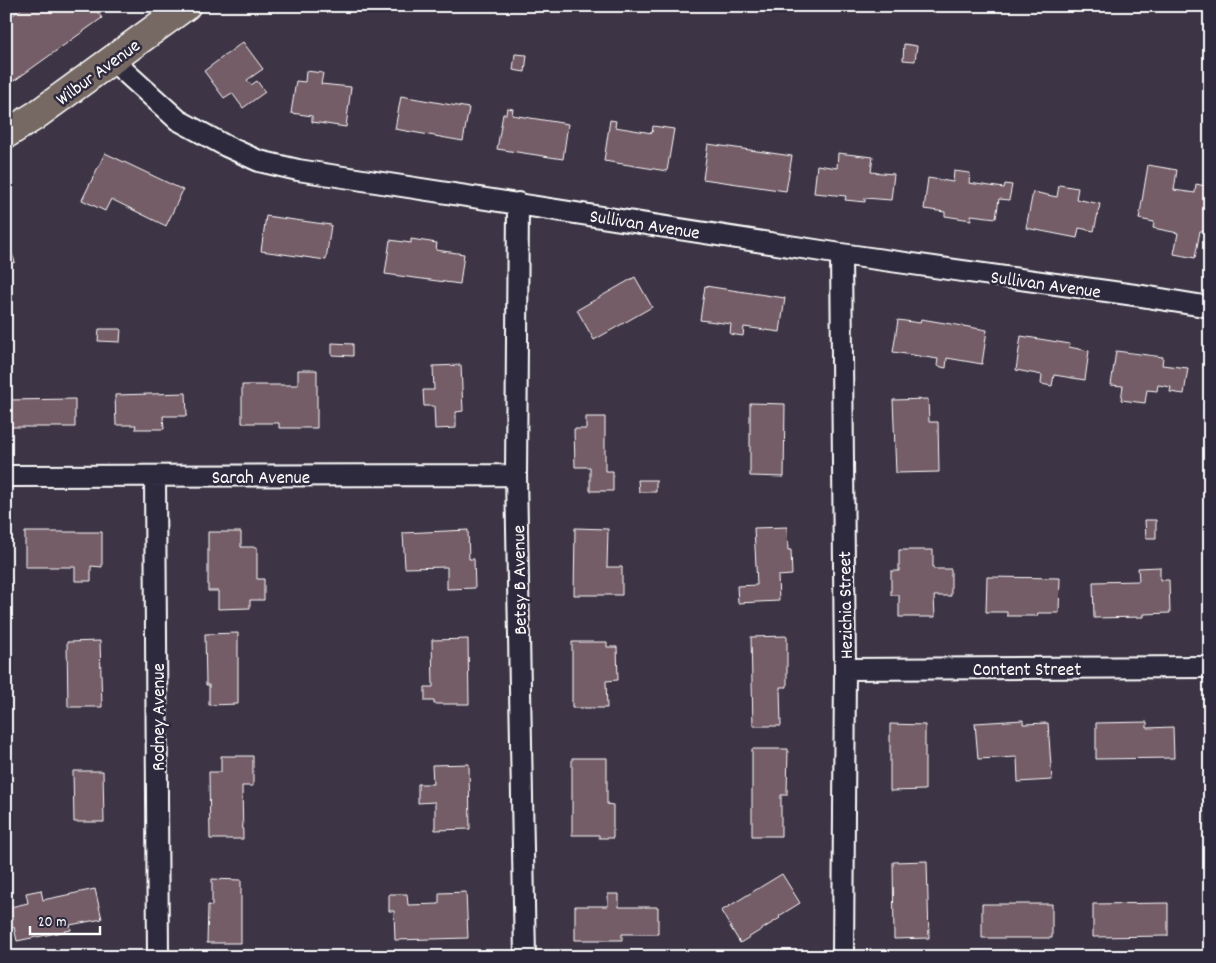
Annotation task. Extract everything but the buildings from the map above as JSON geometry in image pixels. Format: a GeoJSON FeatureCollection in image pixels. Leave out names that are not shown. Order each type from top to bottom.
{"type":"FeatureCollection","features":[{"type":"Feature","properties":{"kind":"main road","name":"Wilbur Avenue"},"geometry":{"type":"LineString","coordinates":[[6,134],[35,116],[186,6]]}},
{"type":"Feature","properties":{"kind":"street","name":"Sullivan Avenue"},"geometry":{"type":"LineString","coordinates":[[112,60],[178,120],[226,146],[259,161],[298,170],[841,254],[1210,307]]}},
{"type":"Feature","properties":{"kind":"street","name":"Betsy B Avenue"},"geometry":{"type":"LineString","coordinates":[[518,203],[516,475],[525,957]]}},
{"type":"Feature","properties":{"kind":"street","name":"Hezichia Street"},"geometry":{"type":"LineString","coordinates":[[841,254],[845,669],[843,957]]}},
{"type":"Feature","properties":{"kind":"street","name":"Sarah Avenue"},"geometry":{"type":"LineString","coordinates":[[6,476],[516,475]]}},
{"type":"Feature","properties":{"kind":"street","name":"Rodney Avenue"},"geometry":{"type":"LineString","coordinates":[[155,476],[158,957]]}},
{"type":"Feature","properties":{"kind":"street","name":"Content Street"},"geometry":{"type":"LineString","coordinates":[[845,669],[1210,667]]}}]}
